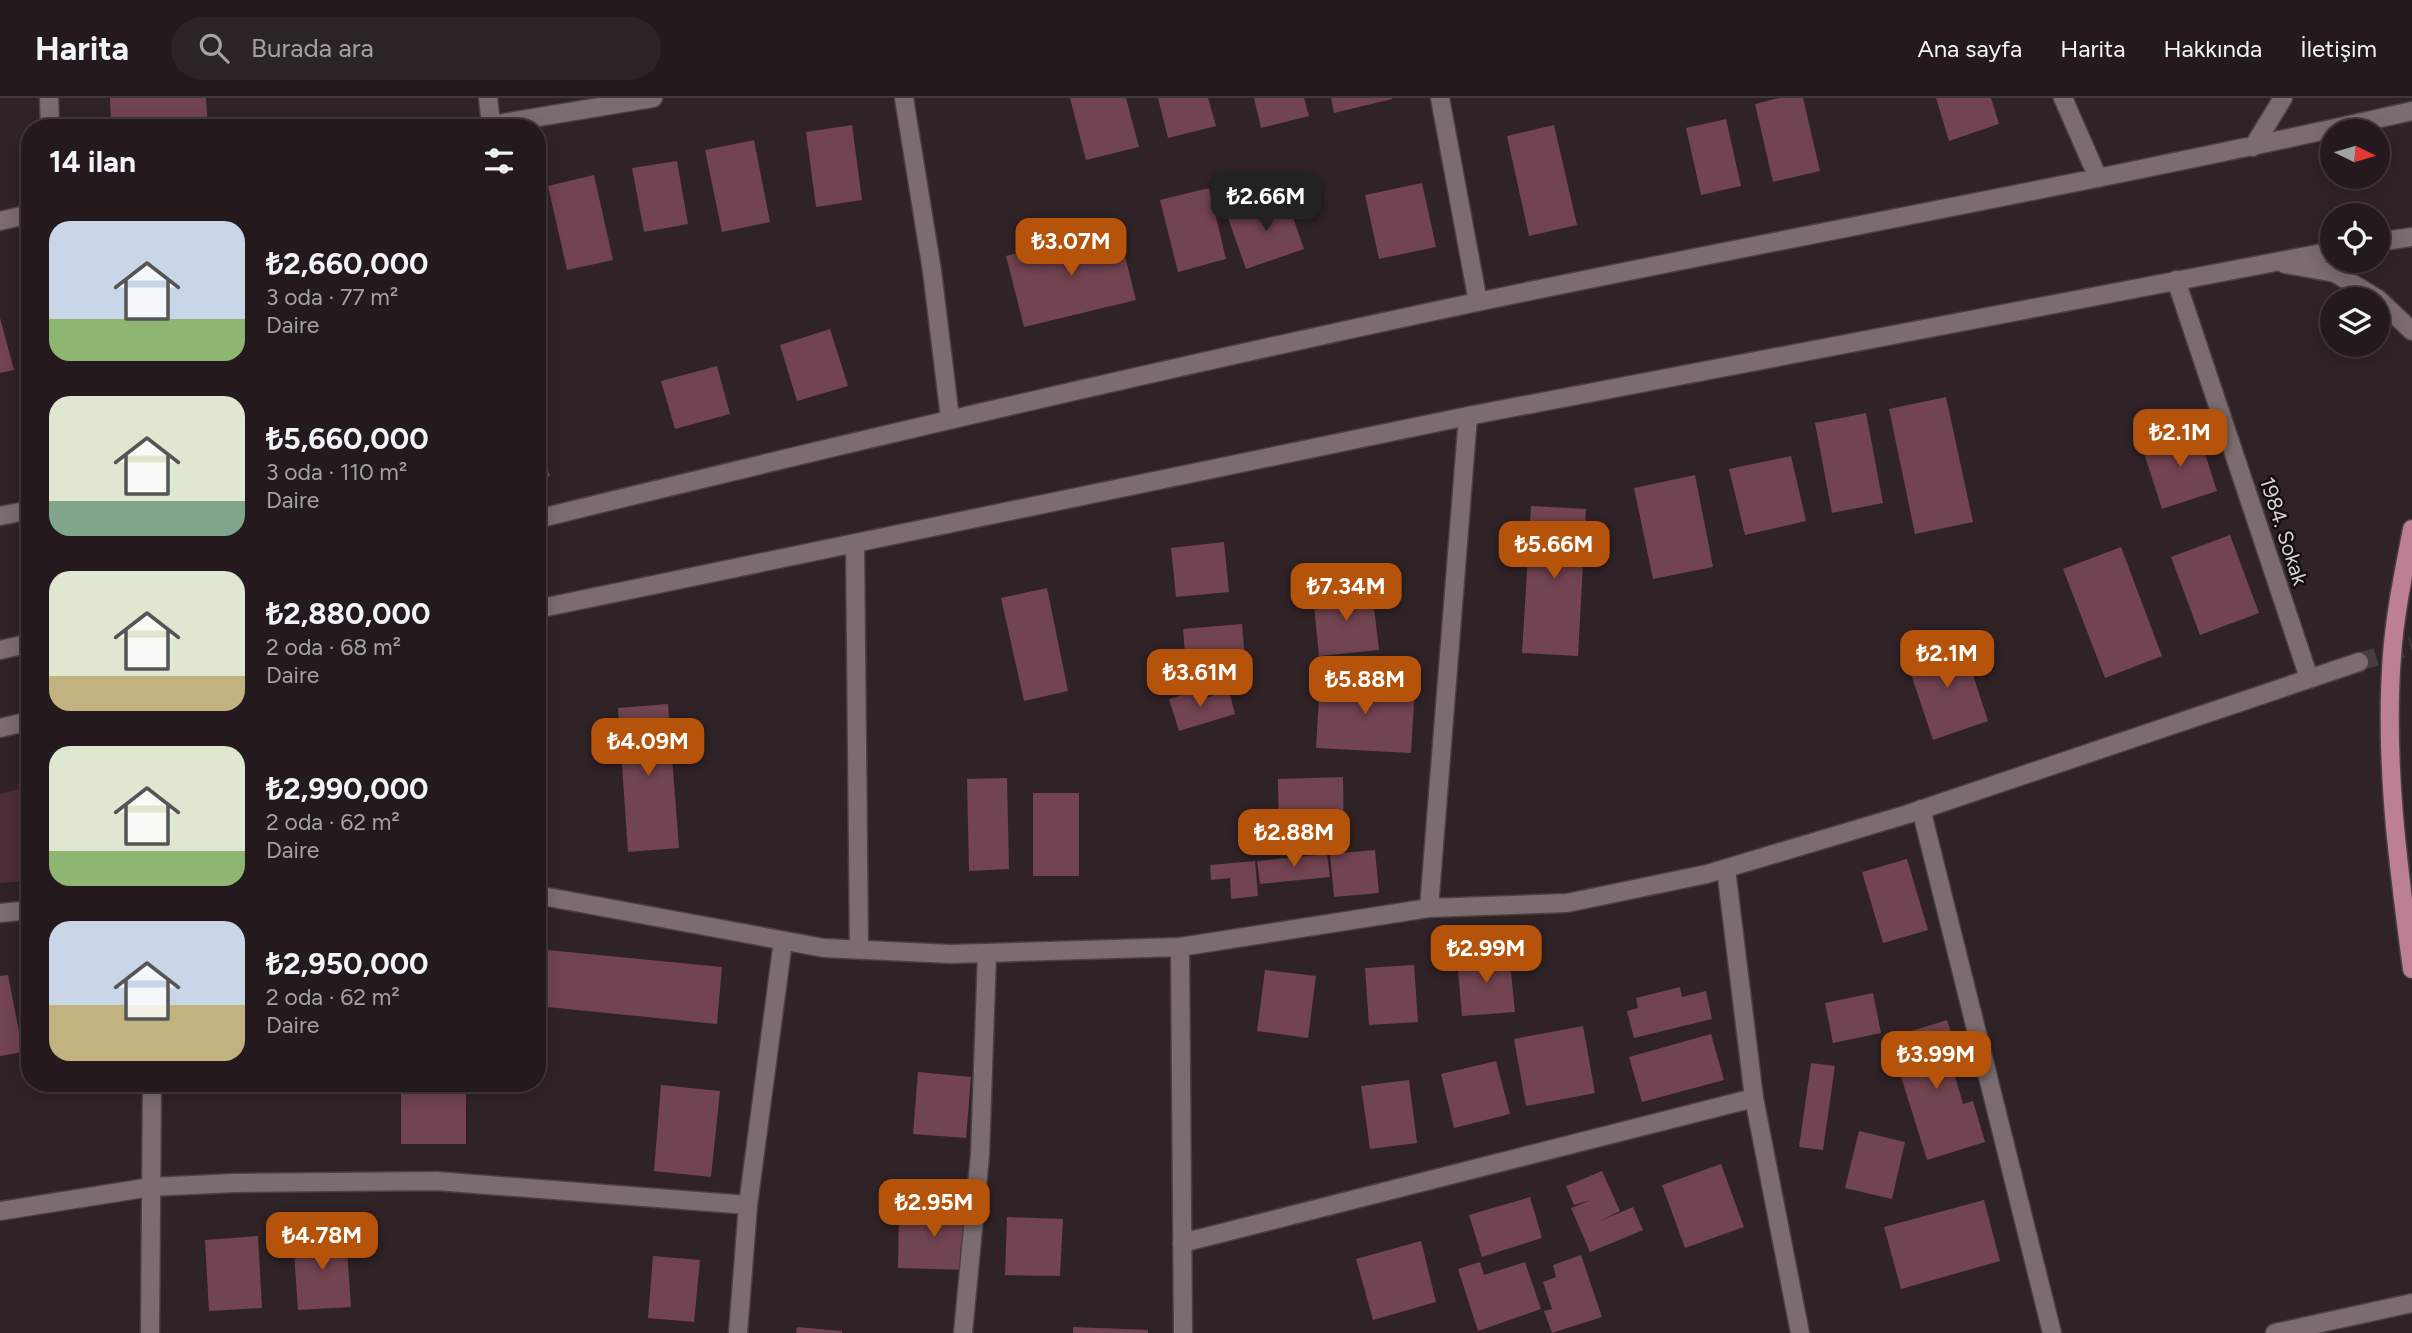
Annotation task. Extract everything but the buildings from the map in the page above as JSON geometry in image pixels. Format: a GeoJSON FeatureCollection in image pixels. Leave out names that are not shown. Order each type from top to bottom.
{"type":"FeatureCollection","features":[{"type":"Feature","properties":{"kind":"main road"},"geometry":{"type":"LineString","coordinates":[[2412,529],[2392,657],[2391,760],[2395,826],[2412,969]]}},
{"type":"Feature","properties":{"kind":"street"},"geometry":{"type":"LineString","coordinates":[[49,98],[50,119]]}},
{"type":"Feature","properties":{"kind":"street"},"geometry":{"type":"LineString","coordinates":[[484,119],[488,98]]}},
{"type":"Feature","properties":{"kind":"street"},"geometry":{"type":"LineString","coordinates":[[525,119],[653,98]]}},
{"type":"Feature","properties":{"kind":"street"},"geometry":{"type":"LineString","coordinates":[[904,98],[932,271],[950,418]]}},
{"type":"Feature","properties":{"kind":"street"},"geometry":{"type":"LineString","coordinates":[[1440,98],[1478,302]]}},
{"type":"Feature","properties":{"kind":"street"},"geometry":{"type":"LineString","coordinates":[[2063,98],[2098,178]]}},
{"type":"Feature","properties":{"kind":"street"},"geometry":{"type":"LineString","coordinates":[[2253,147],[2283,98]]}},
{"type":"Feature","properties":{"kind":"street"},"geometry":{"type":"LineString","coordinates":[[546,517],[950,418],[1478,302],[2253,147],[2412,111]]}},
{"type":"Feature","properties":{"kind":"street"},"geometry":{"type":"LineString","coordinates":[[0,221],[21,216]]}},
{"type":"Feature","properties":{"kind":"street"},"geometry":{"type":"LineString","coordinates":[[2390,240],[2412,237]]}},
{"type":"Feature","properties":{"kind":"street"},"geometry":{"type":"LineString","coordinates":[[546,608],[1468,416],[2320,253]]}},
{"type":"Feature","properties":{"kind":"street"},"geometry":{"type":"LineString","coordinates":[[2274,262],[2335,273],[2358,287]]}},
{"type":"Feature","properties":{"kind":"street","name":"1984. Sokak"},"geometry":{"type":"LineString","coordinates":[[2176,280],[2309,678]]}},
{"type":"Feature","properties":{"kind":"street"},"geometry":{"type":"LineString","coordinates":[[2390,310],[2412,331]]}},
{"type":"Feature","properties":{"kind":"street"},"geometry":{"type":"LineString","coordinates":[[1429,908],[1468,416]]}},
{"type":"Feature","properties":{"kind":"street"},"geometry":{"type":"LineString","coordinates":[[0,516],[21,512]]}},
{"type":"Feature","properties":{"kind":"street"},"geometry":{"type":"LineString","coordinates":[[855,544],[859,950]]}},
{"type":"Feature","properties":{"kind":"street"},"geometry":{"type":"LineString","coordinates":[[0,650],[21,645]]}},
{"type":"Feature","properties":{"kind":"street"},"geometry":{"type":"LineString","coordinates":[[546,897],[824,948],[987,953],[1180,947],[1429,908],[1567,903],[1726,869],[1921,809],[2360,662]]}},
{"type":"Feature","properties":{"kind":"street"},"geometry":{"type":"LineString","coordinates":[[0,728],[21,723]]}},
{"type":"Feature","properties":{"kind":"street"},"geometry":{"type":"LineString","coordinates":[[1921,809],[2052,1333]]}},
{"type":"Feature","properties":{"kind":"street"},"geometry":{"type":"LineString","coordinates":[[1726,869],[1754,1098],[1800,1333]]}},
{"type":"Feature","properties":{"kind":"street"},"geometry":{"type":"LineString","coordinates":[[0,913],[21,911]]}},
{"type":"Feature","properties":{"kind":"street"},"geometry":{"type":"LineString","coordinates":[[738,1333],[748,1205],[783,941]]}},
{"type":"Feature","properties":{"kind":"street"},"geometry":{"type":"LineString","coordinates":[[1180,947],[1183,1333]]}},
{"type":"Feature","properties":{"kind":"street"},"geometry":{"type":"LineString","coordinates":[[963,1333],[980,1155],[987,953]]}},
{"type":"Feature","properties":{"kind":"street"},"geometry":{"type":"LineString","coordinates":[[150,1333],[152,1092]]}},
{"type":"Feature","properties":{"kind":"street"},"geometry":{"type":"LineString","coordinates":[[1182,1242],[1754,1098]]}},
{"type":"Feature","properties":{"kind":"street"},"geometry":{"type":"LineString","coordinates":[[0,1211],[151,1187],[234,1183],[436,1181],[748,1205]]}},
{"type":"Feature","properties":{"kind":"street"},"geometry":{"type":"LineString","coordinates":[[2275,1333],[2412,1303]]}},
{"type":"Feature","properties":{"kind":"shaded area"},"geometry":{"type":"Polygon","coordinates":[[[21,788],[21,882],[0,883],[0,794],[21,788]]]}},
{"type":"Feature","properties":{"kind":"tunnel"},"geometry":{"type":"LineString","coordinates":[[2359,662],[2412,646]]}}]}
